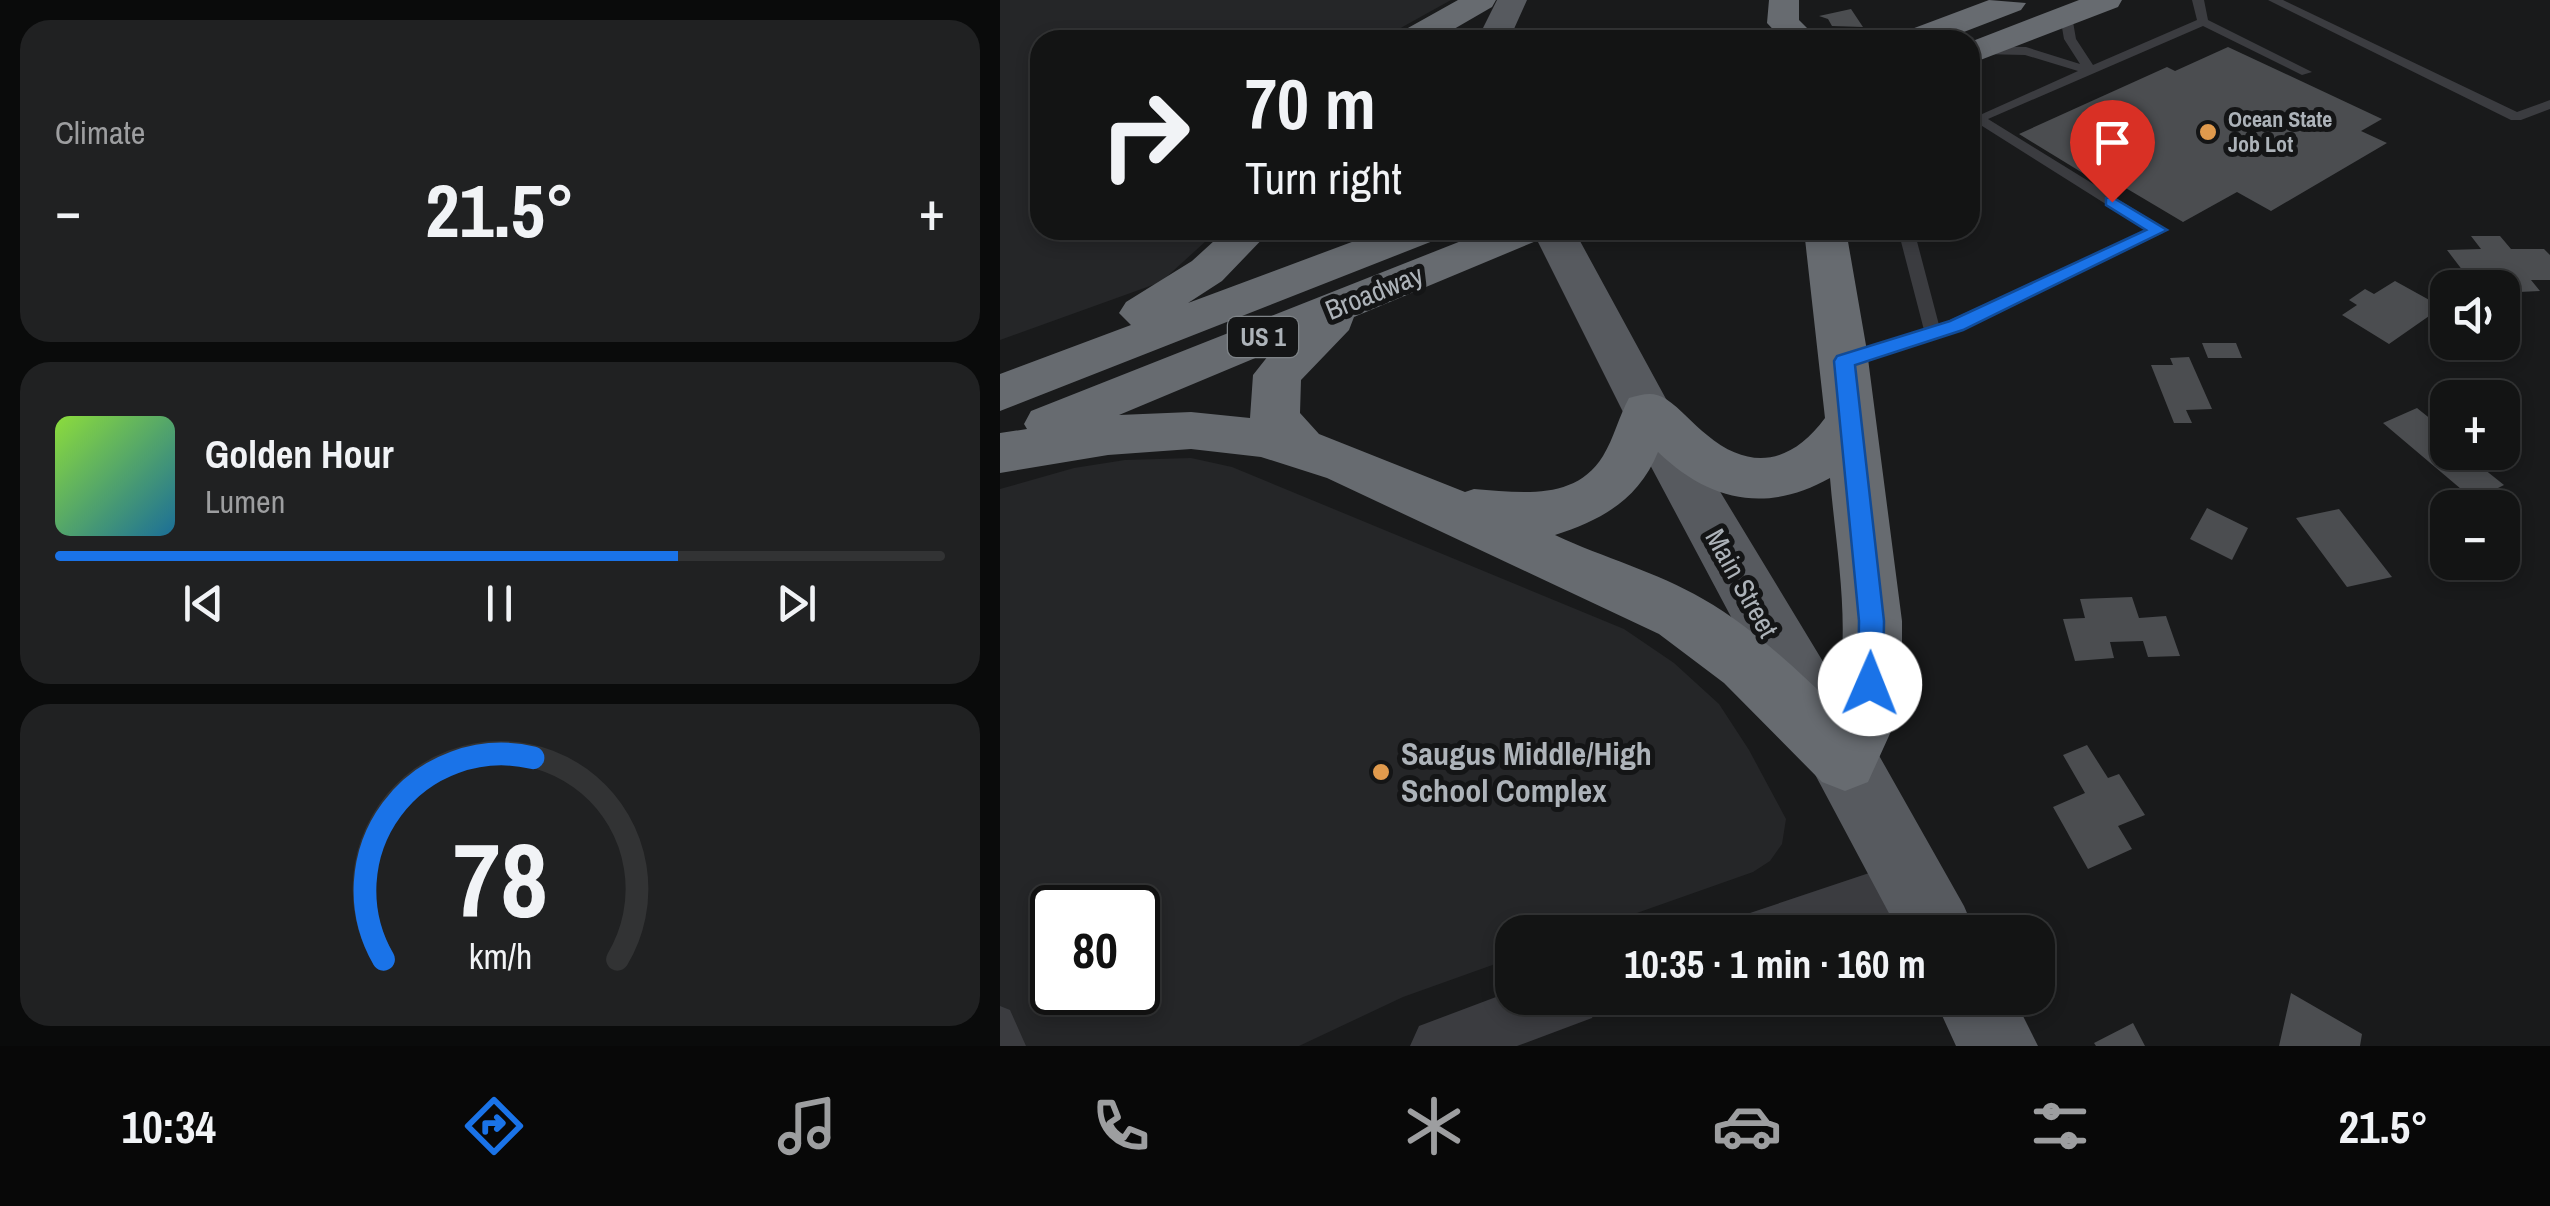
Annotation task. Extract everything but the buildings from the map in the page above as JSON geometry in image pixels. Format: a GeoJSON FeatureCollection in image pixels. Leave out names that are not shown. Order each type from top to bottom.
{"type":"FeatureCollection","features":[{"type":"Feature","properties":{"kind":"highway"},"geometry":{"type":"LineString","coordinates":[[1938,30],[2018,0]]}},
{"type":"Feature","properties":{"kind":"highway"},"geometry":{"type":"LineString","coordinates":[[1980,50],[2107,0]]}},
{"type":"Feature","properties":{"kind":"highway"},"geometry":{"type":"LineString","coordinates":[[1436,30],[1504,1]]}},
{"type":"Feature","properties":{"kind":"highway"},"geometry":{"type":"LineString","coordinates":[[1762,30],[1761,20],[1769,2]]}},
{"type":"Feature","properties":{"kind":"highway"},"geometry":{"type":"LineString","coordinates":[[1769,2],[1791,30]]}},
{"type":"Feature","properties":{"kind":"highway"},"geometry":{"type":"LineString","coordinates":[[1000,384],[1170,296],[1207,271],[1240,240]]}},
{"type":"Feature","properties":{"kind":"highway","name":"Broadway"},"geometry":{"type":"LineString","coordinates":[[1000,393],[1398,240]]}},
{"type":"Feature","properties":{"kind":"highway","name":"Broadway"},"geometry":{"type":"LineString","coordinates":[[1000,444],[1501,240]]}},
{"type":"Feature","properties":{"kind":"highway"},"geometry":{"type":"LineString","coordinates":[[1000,453],[1162,432],[1215,431],[1300,448],[1456,512],[1550,559],[1680,616],[1735,656],[1844,760],[1861,727],[1870,684],[1872,621],[1844,361],[1826,240]]}},
{"type":"Feature","properties":{"kind":"highway"},"geometry":{"type":"LineString","coordinates":[[1300,448],[1275,418],[1277,375],[1354,300]]}},
{"type":"Feature","properties":{"kind":"highway"},"geometry":{"type":"LineString","coordinates":[[1456,512],[1547,516],[1585,501],[1617,478],[1647,411],[1709,466],[1751,479],[1788,474],[1812,464],[1831,449],[1850,422]]}},
{"type":"Feature","properties":{"kind":"main road"},"geometry":{"type":"LineString","coordinates":[[1496,30],[1504,1]]}},
{"type":"Feature","properties":{"kind":"main road","name":"Main Street"},"geometry":{"type":"LineString","coordinates":[[1559,240],[1647,411],[1924,909]]}},
{"type":"Feature","properties":{"kind":"main road"},"geometry":{"type":"LineString","coordinates":[[1981,1015],[1998,1046]]}},
{"type":"Feature","properties":{"kind":"street"},"geometry":{"type":"LineString","coordinates":[[1884,915],[1924,909]]}},
{"type":"Feature","properties":{"kind":"street"},"geometry":{"type":"LineString","coordinates":[[1439,1046],[1525,1015]]}},
{"type":"Feature","properties":{"kind":"lane"},"geometry":{"type":"LineString","coordinates":[[2198,0],[2203,22]]}},
{"type":"Feature","properties":{"kind":"lane"},"geometry":{"type":"LineString","coordinates":[[2274,0],[2516,118],[2550,104]]}},
{"type":"Feature","properties":{"kind":"lane"},"geometry":{"type":"LineString","coordinates":[[2066,16],[2070,39],[2091,70]]}},
{"type":"Feature","properties":{"kind":"lane"},"geometry":{"type":"LineString","coordinates":[[1980,118],[2203,22],[2306,72]]}},
{"type":"Feature","properties":{"kind":"lane"},"geometry":{"type":"LineString","coordinates":[[1980,52],[2026,51],[2091,70]]}},
{"type":"Feature","properties":{"kind":"lane"},"geometry":{"type":"LineString","coordinates":[[1844,361],[1933,333],[2158,230],[1980,125]]}},
{"type":"Feature","properties":{"kind":"lane"},"geometry":{"type":"LineString","coordinates":[[1909,240],[1933,333]]}},
{"type":"Feature","properties":{"kind":"lane"},"geometry":{"type":"LineString","coordinates":[[1000,1020],[1012,1046]]}},
{"type":"Feature","properties":{"kind":"shaded area"},"geometry":{"type":"Polygon","coordinates":[[[1000,0],[1451,0],[1397,30],[1030,30],[1030,240],[1207,240],[1161,282],[1000,340],[1000,0]]]}},
{"type":"Feature","properties":{"kind":"shaded area","name":"Saugus Middle/High School Complex"},"geometry":{"type":"Polygon","coordinates":[[[1191,458],[1232,467],[1624,629],[1674,663],[1719,704],[1786,819],[1782,844],[1770,861],[1753,872],[1631,915],[1495,915],[1495,964],[1403,997],[1299,1046],[1000,1046],[1000,489],[1074,468],[1125,460],[1191,458]]]}},
{"type":"Feature","properties":{"kind":"place","name":"Ocean State Job Lot"},"geometry":{"type":"Point","coordinates":[2208,132]}},
{"type":"Feature","properties":{"kind":"place","name":"Saugus Middle/High School Complex"},"geometry":{"type":"Point","coordinates":[1381,772]}},
{"type":"Feature","properties":{"kind":"route"},"geometry":{"type":"LineString","coordinates":[[1870,684],[1872,621],[1844,361],[1956,326],[2158,230],[2112,202]]}}]}
